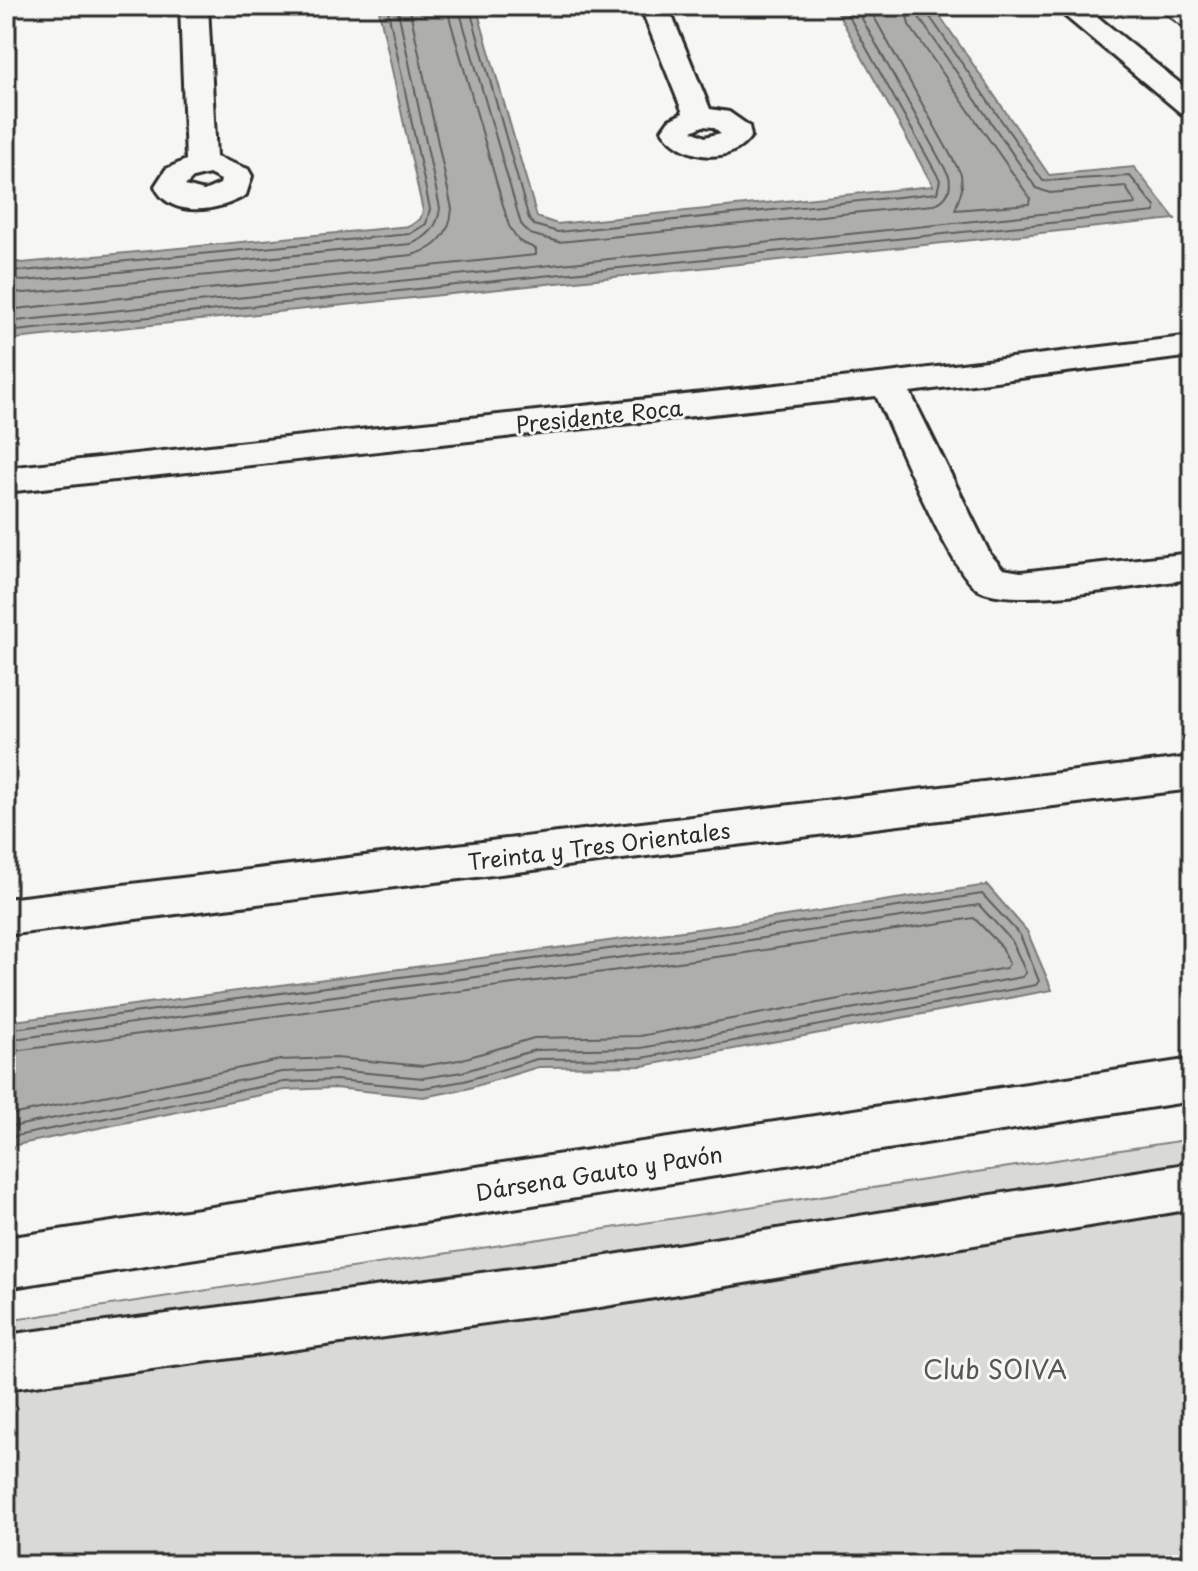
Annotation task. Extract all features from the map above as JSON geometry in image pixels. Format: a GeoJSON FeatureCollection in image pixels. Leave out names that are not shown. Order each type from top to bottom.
{"type":"FeatureCollection","features":[{"type":"Feature","properties":{"kind":"street"},"geometry":{"type":"LineString","coordinates":[[194,6],[201,166]]}},
{"type":"Feature","properties":{"kind":"street"},"geometry":{"type":"LineString","coordinates":[[654,6],[699,117]]}},
{"type":"Feature","properties":{"kind":"street"},"geometry":{"type":"LineString","coordinates":[[1067,6],[1192,108]]}},
{"type":"Feature","properties":{"kind":"street","name":"Presidente Roca"},"geometry":{"type":"LineString","coordinates":[[6,480],[888,384],[1192,346]]}},
{"type":"Feature","properties":{"kind":"street"},"geometry":{"type":"LineString","coordinates":[[888,384],[973,560],[991,580],[1021,585],[1192,566]]}},
{"type":"Feature","properties":{"kind":"street","name":"Treinta y Tres Orientales"},"geometry":{"type":"LineString","coordinates":[[6,917],[1192,773]]}},
{"type":"Feature","properties":{"kind":"street","name":"Dársena Gauto y Pavón"},"geometry":{"type":"LineString","coordinates":[[6,1263],[1192,1080]]}},
{"type":"Feature","properties":{"kind":"street"},"geometry":{"type":"LineString","coordinates":[[6,1362],[588,1284],[1192,1186]]}},
{"type":"Feature","properties":{"kind":"green space","name":"Club SOIVA"},"geometry":{"type":"Polygon","coordinates":[[[1192,1139],[1192,1565],[6,1565],[6,1321],[1192,1139]]]}},
{"type":"Feature","properties":{"kind":"water"},"geometry":{"type":"Polygon","coordinates":[[[378,6],[476,6],[537,217],[557,224],[933,186],[834,6],[933,6],[1049,175],[1134,167],[1175,219],[6,340],[6,260],[22,263],[410,226],[420,219],[423,211],[378,6]]]}},
{"type":"Feature","properties":{"kind":"water"},"geometry":{"type":"Polygon","coordinates":[[[987,885],[1027,931],[1052,990],[642,1066],[538,1067],[466,1089],[423,1097],[335,1088],[285,1090],[6,1147],[6,1022],[734,924],[987,885]]]}},
{"type":"Feature","properties":{"kind":"tram line"},"geometry":{"type":"LineString","coordinates":[[1155,6],[1192,35]]}}]}
